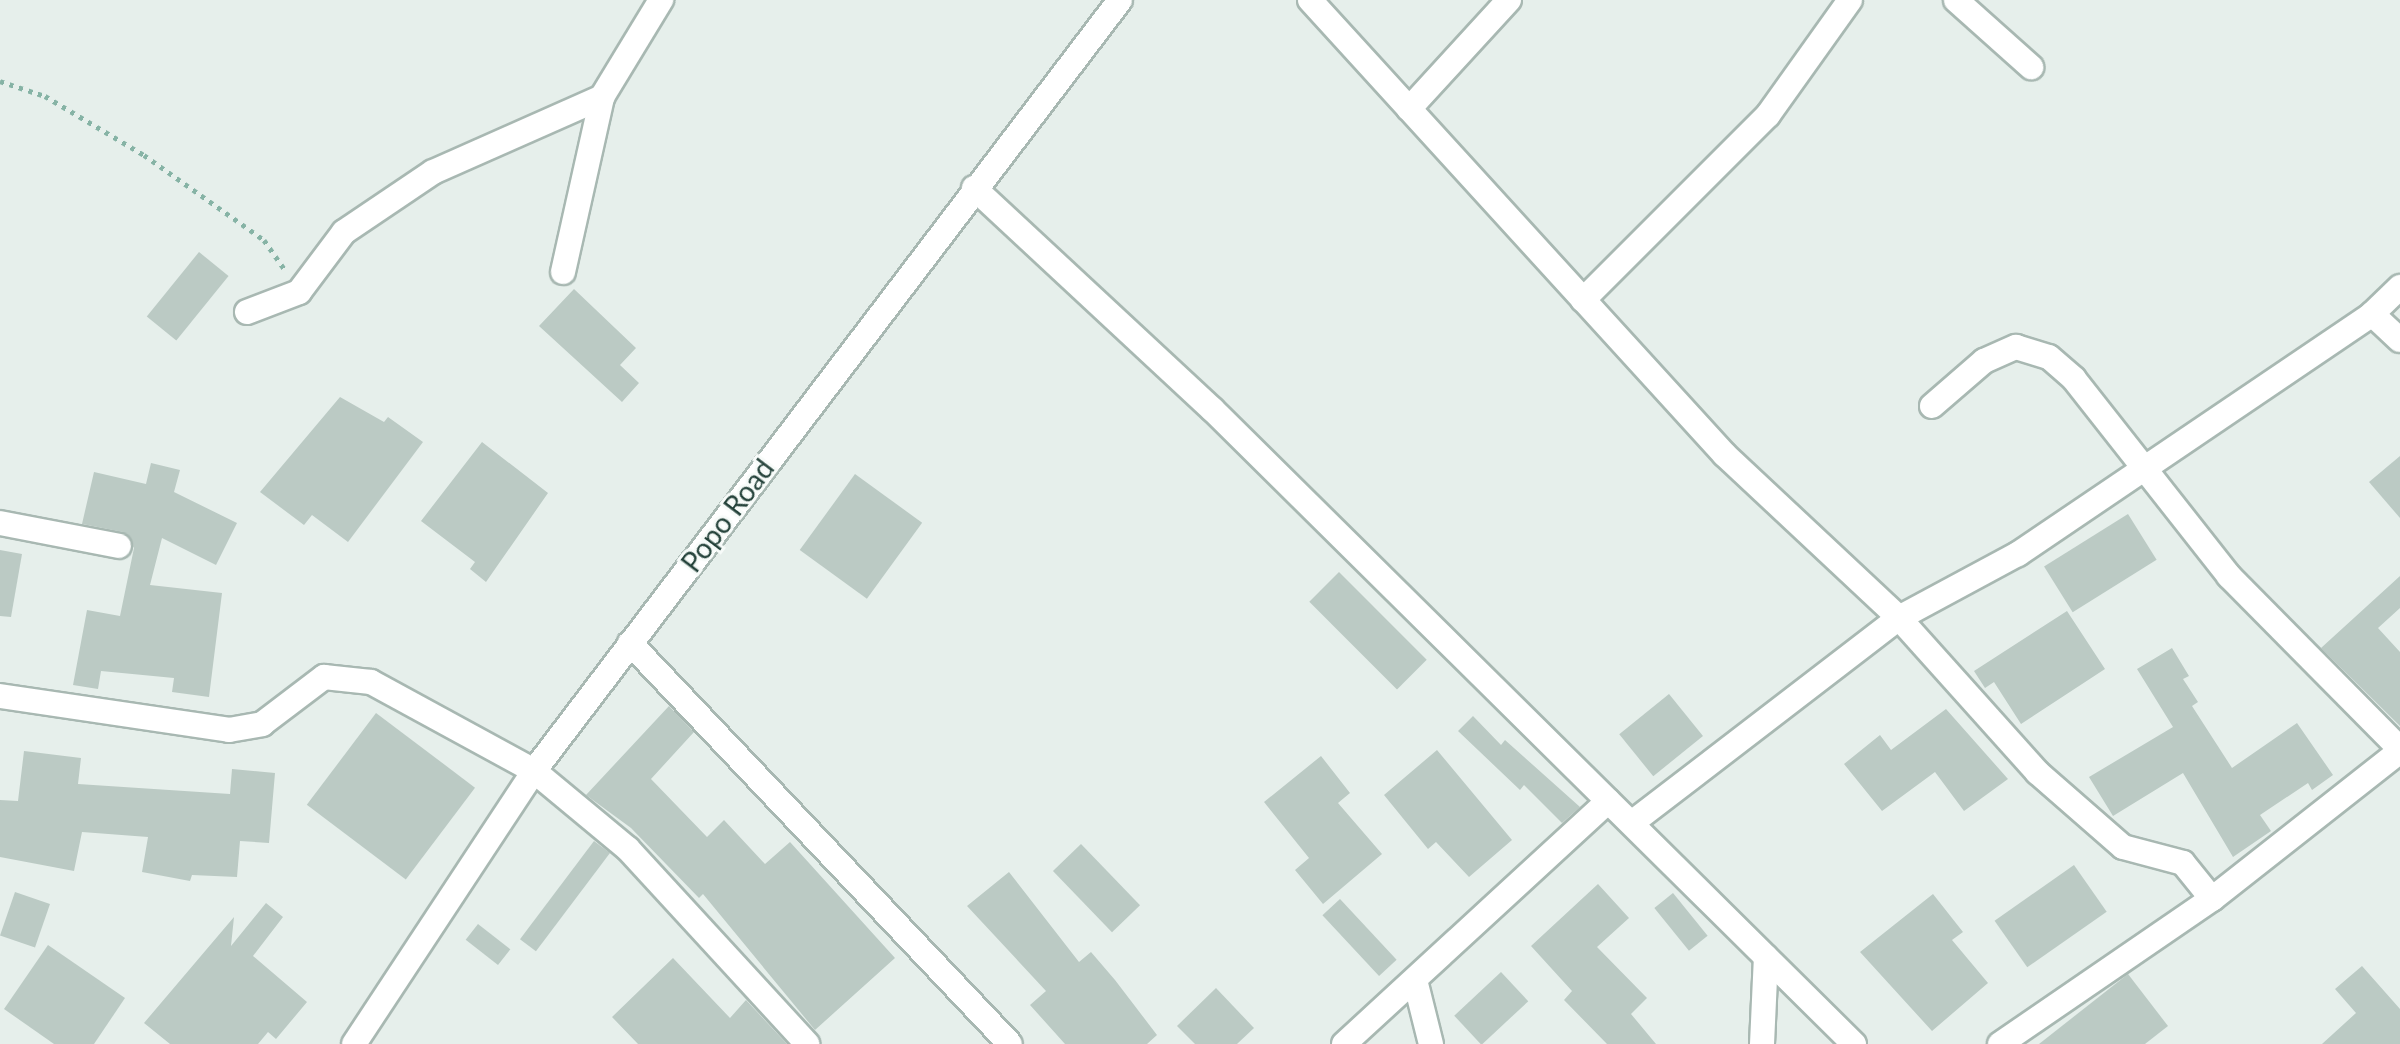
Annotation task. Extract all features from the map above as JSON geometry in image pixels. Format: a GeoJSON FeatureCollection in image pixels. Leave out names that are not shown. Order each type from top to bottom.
{"type":"FeatureCollection","features":[{"type":"Feature","properties":{"kind":"street"},"geometry":{"type":"LineString","coordinates":[[563,272],[602,97],[661,0]]}},
{"type":"Feature","properties":{"kind":"street","name":"Popo Road"},"geometry":{"type":"LineString","coordinates":[[354,1044],[534,771],[974,188],[1120,0]]}},
{"type":"Feature","properties":{"kind":"street"},"geometry":{"type":"LineString","coordinates":[[1310,0],[1725,455],[1899,618],[2070,801],[2123,847],[2183,863],[2212,899]]}},
{"type":"Feature","properties":{"kind":"street"},"geometry":{"type":"LineString","coordinates":[[1409,109],[1509,0]]}},
{"type":"Feature","properties":{"kind":"street"},"geometry":{"type":"LineString","coordinates":[[1583,300],[1768,115],[1850,0]]}},
{"type":"Feature","properties":{"kind":"street"},"geometry":{"type":"LineString","coordinates":[[1956,0],[2031,67]]}},
{"type":"Feature","properties":{"kind":"street"},"geometry":{"type":"LineString","coordinates":[[247,312],[299,292],[344,232],[433,172],[602,97]]}},
{"type":"Feature","properties":{"kind":"street"},"geometry":{"type":"LineString","coordinates":[[974,188],[1212,409],[1608,801],[1633,822],[1854,1044]]}},
{"type":"Feature","properties":{"kind":"street"},"geometry":{"type":"LineString","coordinates":[[1633,822],[1899,618],[2018,554],[2372,314],[2400,287]]}},
{"type":"Feature","properties":{"kind":"street"},"geometry":{"type":"LineString","coordinates":[[2372,314],[2400,340]]}},
{"type":"Feature","properties":{"kind":"street"},"geometry":{"type":"LineString","coordinates":[[1932,406],[1984,361],[2016,347],[2049,357],[2074,379],[2229,576],[2400,750],[2212,899],[2000,1044]]}},
{"type":"Feature","properties":{"kind":"street"},"geometry":{"type":"LineString","coordinates":[[0,523],[119,546]]}},
{"type":"Feature","properties":{"kind":"street"},"geometry":{"type":"LineString","coordinates":[[630,643],[1010,1044]]}},
{"type":"Feature","properties":{"kind":"street"},"geometry":{"type":"LineString","coordinates":[[0,696],[229,730],[262,724],[324,677],[349,674],[534,771],[628,849],[807,1044]]}},
{"type":"Feature","properties":{"kind":"street"},"geometry":{"type":"LineString","coordinates":[[1344,1044],[1416,984],[1608,801]]}},
{"type":"Feature","properties":{"kind":"street"},"geometry":{"type":"LineString","coordinates":[[1762,1044],[1766,957]]}},
{"type":"Feature","properties":{"kind":"street"},"geometry":{"type":"LineString","coordinates":[[1416,984],[1431,1044]]}},
{"type":"Feature","properties":{"kind":"path"},"geometry":{"type":"LineString","coordinates":[[0,81],[45,96],[222,208],[264,240],[299,292]]}},
{"type":"Feature","properties":{"kind":"building"},"geometry":{"type":"Polygon","coordinates":[[[199,252],[229,276],[176,340],[147,317],[199,252]]]}},
{"type":"Feature","properties":{"kind":"building"},"geometry":{"type":"Polygon","coordinates":[[[574,289],[636,348],[620,365],[639,383],[622,402],[539,326],[574,289]]]}},
{"type":"Feature","properties":{"kind":"building"},"geometry":{"type":"Polygon","coordinates":[[[340,397],[384,422],[388,417],[423,442],[348,542],[312,515],[304,525],[260,492],[340,397]]]}},
{"type":"Feature","properties":{"kind":"building"},"geometry":{"type":"Polygon","coordinates":[[[482,442],[548,493],[486,582],[470,569],[475,562],[421,521],[482,442]]]}},
{"type":"Feature","properties":{"kind":"building"},"geometry":{"type":"Polygon","coordinates":[[[2400,456],[2400,518],[2369,482],[2400,456]]]}},
{"type":"Feature","properties":{"kind":"building"},"geometry":{"type":"Polygon","coordinates":[[[151,463],[180,470],[174,492],[237,523],[216,565],[162,538],[150,585],[222,593],[209,697],[172,692],[174,678],[101,671],[98,689],[73,685],[87,610],[120,616],[134,548],[123,532],[82,524],[94,472],[146,484],[151,463]]]}},
{"type":"Feature","properties":{"kind":"building"},"geometry":{"type":"Polygon","coordinates":[[[855,474],[922,523],[867,599],[800,550],[855,474]]]}},
{"type":"Feature","properties":{"kind":"building"},"geometry":{"type":"Polygon","coordinates":[[[2128,514],[2157,560],[2073,612],[2044,566],[2128,514]]]}},
{"type":"Feature","properties":{"kind":"building"},"geometry":{"type":"Polygon","coordinates":[[[0,550],[22,554],[11,617],[0,616],[0,550]]]}},
{"type":"Feature","properties":{"kind":"building"},"geometry":{"type":"Polygon","coordinates":[[[1339,572],[1427,660],[1397,689],[1309,602],[1339,572]]]}},
{"type":"Feature","properties":{"kind":"building"},"geometry":{"type":"Polygon","coordinates":[[[2400,576],[2400,608],[2378,628],[2400,652],[2400,726],[2321,648],[2400,576]]]}},
{"type":"Feature","properties":{"kind":"building"},"geometry":{"type":"Polygon","coordinates":[[[2067,611],[2105,669],[2021,724],[1994,682],[1985,688],[1974,671],[2067,611]]]}},
{"type":"Feature","properties":{"kind":"building"},"geometry":{"type":"Polygon","coordinates":[[[2172,648],[2189,676],[2183,679],[2198,702],[2192,706],[2232,768],[2297,723],[2333,775],[2312,790],[2308,783],[2260,815],[2271,831],[2233,857],[2183,773],[2113,816],[2089,777],[2173,727],[2137,669],[2172,648]]]}},
{"type":"Feature","properties":{"kind":"building"},"geometry":{"type":"Polygon","coordinates":[[[1669,694],[1703,736],[1653,776],[1619,734],[1669,694]]]}},
{"type":"Feature","properties":{"kind":"building"},"geometry":{"type":"Polygon","coordinates":[[[669,706],[694,732],[651,779],[707,837],[724,820],[765,864],[790,842],[895,958],[815,1030],[703,894],[699,898],[631,828],[586,795],[669,706]]]}},
{"type":"Feature","properties":{"kind":"building"},"geometry":{"type":"Polygon","coordinates":[[[1946,709],[2008,779],[1964,811],[1935,772],[1882,811],[1844,764],[1880,735],[1891,750],[1946,709]]]}},
{"type":"Feature","properties":{"kind":"building"},"geometry":{"type":"Polygon","coordinates":[[[376,713],[475,788],[406,879],[307,805],[376,713]]]}},
{"type":"Feature","properties":{"kind":"building"},"geometry":{"type":"Polygon","coordinates":[[[1473,716],[1501,745],[1505,740],[1580,807],[1562,823],[1524,785],[1520,790],[1458,731],[1473,716]]]}},
{"type":"Feature","properties":{"kind":"building"},"geometry":{"type":"Polygon","coordinates":[[[1437,750],[1512,840],[1469,877],[1436,842],[1428,849],[1384,795],[1437,750]]]}},
{"type":"Feature","properties":{"kind":"building"},"geometry":{"type":"Polygon","coordinates":[[[24,751],[81,758],[78,784],[230,794],[232,769],[275,773],[269,843],[240,841],[237,877],[192,875],[190,881],[142,872],[148,837],[82,832],[74,871],[0,857],[0,800],[18,801],[24,751]]]}},
{"type":"Feature","properties":{"kind":"building"},"geometry":{"type":"Polygon","coordinates":[[[1321,756],[1350,793],[1338,803],[1382,854],[1323,904],[1295,870],[1309,858],[1264,802],[1321,756]]]}},
{"type":"Feature","properties":{"kind":"building"},"geometry":{"type":"Polygon","coordinates":[[[594,841],[610,853],[536,951],[520,939],[594,841]]]}},
{"type":"Feature","properties":{"kind":"building"},"geometry":{"type":"Polygon","coordinates":[[[1081,844],[1140,905],[1112,932],[1053,871],[1081,844]]]}},
{"type":"Feature","properties":{"kind":"building"},"geometry":{"type":"Polygon","coordinates":[[[2074,865],[2107,912],[2027,967],[1995,921],[2074,865]]]}},
{"type":"Feature","properties":{"kind":"building"},"geometry":{"type":"Polygon","coordinates":[[[1009,872],[1079,962],[1091,952],[1115,980],[1157,1035],[1147,1044],[1065,1044],[1030,1005],[1046,991],[967,906],[1009,872]]]}},
{"type":"Feature","properties":{"kind":"building"},"geometry":{"type":"Polygon","coordinates":[[[1598,884],[1629,918],[1597,947],[1647,998],[1631,1014],[1656,1044],[1607,1044],[1564,1000],[1572,991],[1531,946],[1598,884]]]}},
{"type":"Feature","properties":{"kind":"building"},"geometry":{"type":"Polygon","coordinates":[[[15,892],[50,904],[35,948],[0,935],[15,892]]]}},
{"type":"Feature","properties":{"kind":"building"},"geometry":{"type":"Polygon","coordinates":[[[1673,893],[1708,936],[1689,951],[1654,908],[1673,893]]]}},
{"type":"Feature","properties":{"kind":"building"},"geometry":{"type":"Polygon","coordinates":[[[1933,894],[1963,932],[1952,940],[1988,983],[1932,1031],[1860,952],[1933,894]]]}},
{"type":"Feature","properties":{"kind":"building"},"geometry":{"type":"Polygon","coordinates":[[[1340,899],[1397,960],[1379,976],[1322,915],[1340,899]]]}},
{"type":"Feature","properties":{"kind":"building"},"geometry":{"type":"Polygon","coordinates":[[[266,903],[283,917],[253,956],[307,1002],[276,1039],[268,1032],[258,1044],[170,1044],[144,1023],[234,917],[231,946],[266,903]]]}},
{"type":"Feature","properties":{"kind":"building"},"geometry":{"type":"Polygon","coordinates":[[[478,924],[510,949],[498,965],[466,940],[478,924]]]}},
{"type":"Feature","properties":{"kind":"building"},"geometry":{"type":"Polygon","coordinates":[[[48,945],[125,998],[94,1044],[54,1044],[4,1009],[48,945]]]}},
{"type":"Feature","properties":{"kind":"building"},"geometry":{"type":"Polygon","coordinates":[[[673,958],[730,1018],[746,1000],[787,1044],[638,1044],[612,1017],[673,958]]]}},
{"type":"Feature","properties":{"kind":"building"},"geometry":{"type":"Polygon","coordinates":[[[2362,966],[2400,1009],[2400,1044],[2322,1044],[2356,1013],[2335,989],[2362,966]]]}},
{"type":"Feature","properties":{"kind":"building"},"geometry":{"type":"Polygon","coordinates":[[[1501,972],[1528,1001],[1482,1044],[1454,1016],[1501,972]]]}},
{"type":"Feature","properties":{"kind":"building"},"geometry":{"type":"Polygon","coordinates":[[[2128,974],[2168,1026],[2145,1044],[2039,1044],[2128,974]]]}},
{"type":"Feature","properties":{"kind":"building"},"geometry":{"type":"Polygon","coordinates":[[[1216,988],[1254,1028],[1237,1044],[1195,1044],[1177,1026],[1216,988]]]}}]}
